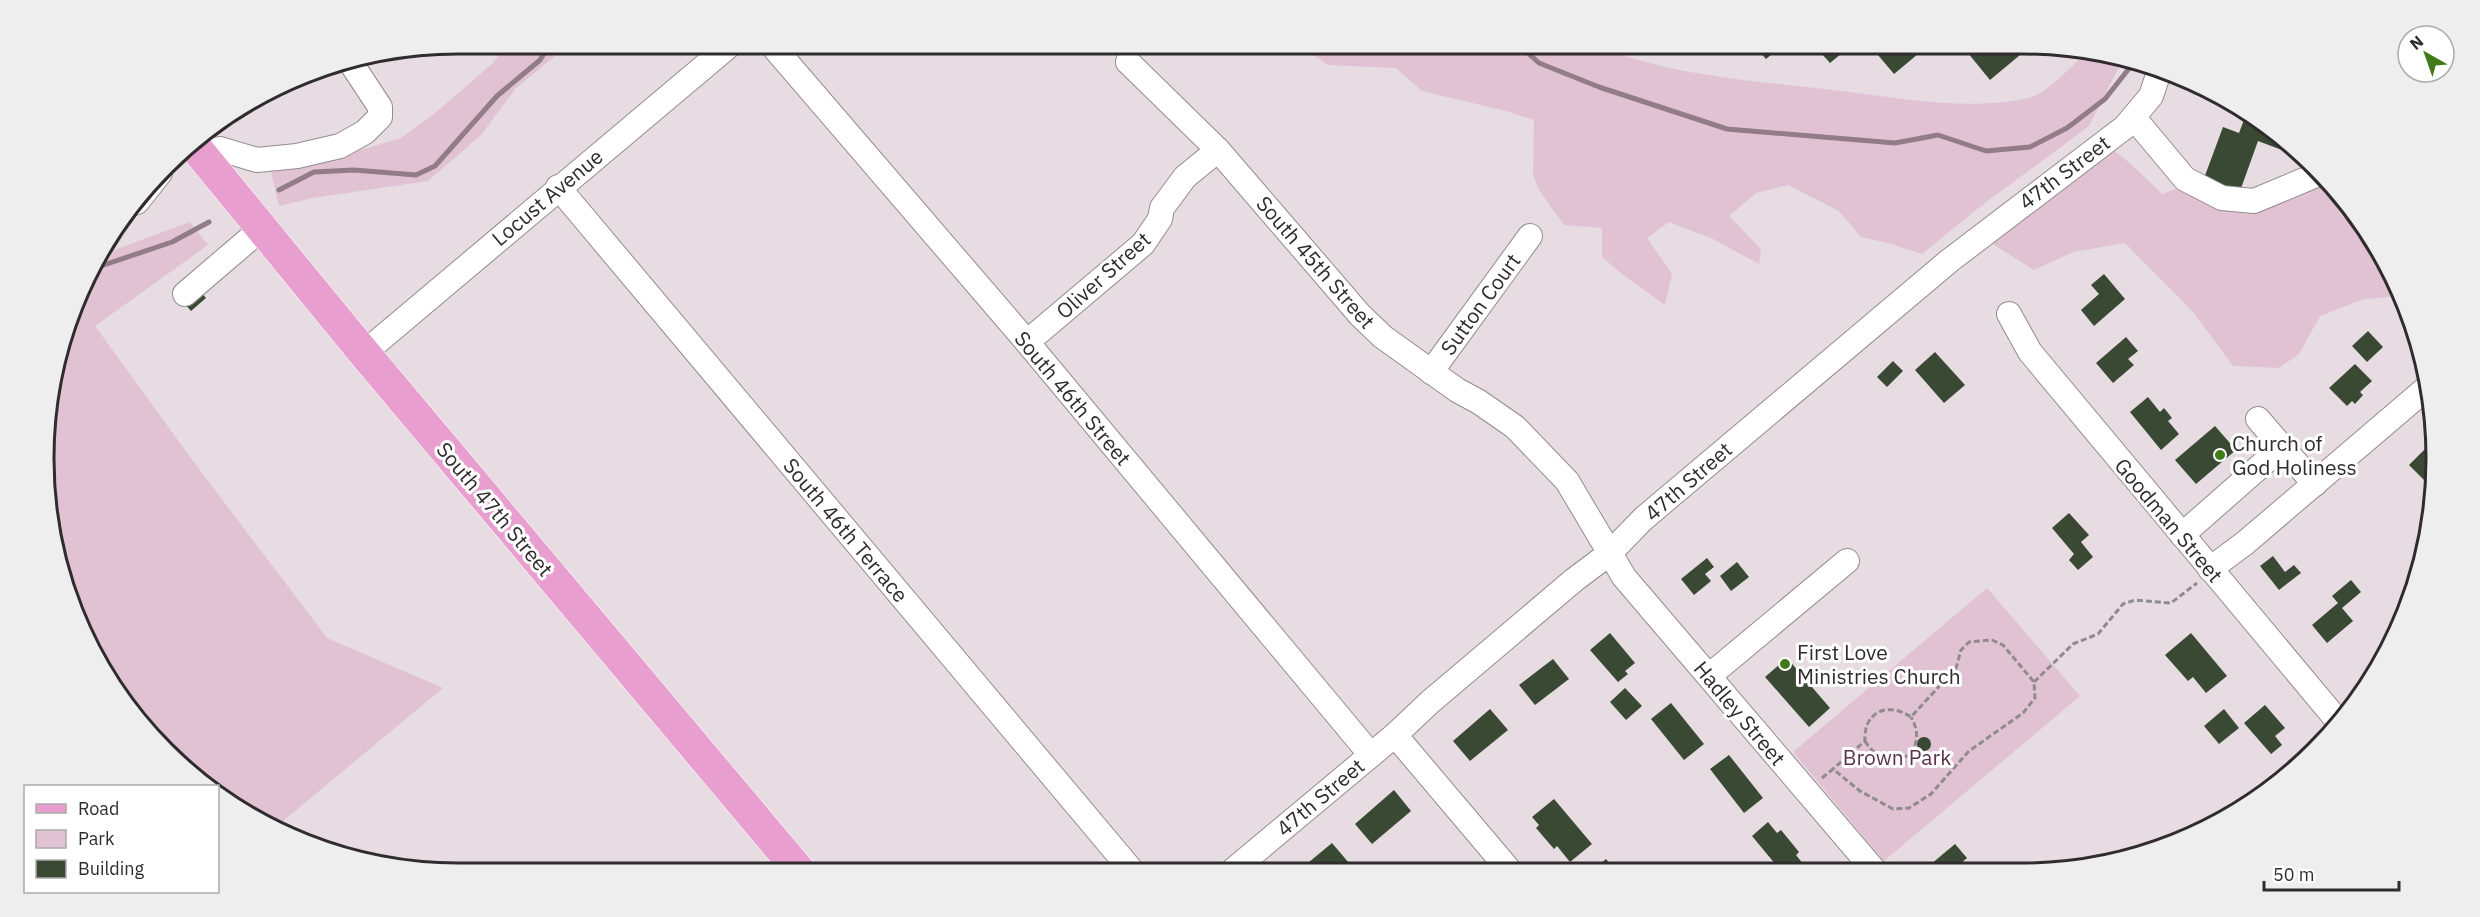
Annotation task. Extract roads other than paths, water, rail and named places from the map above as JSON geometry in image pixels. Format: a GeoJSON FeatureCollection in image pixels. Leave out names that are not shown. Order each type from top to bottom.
{"type":"FeatureCollection","features":[{"type":"Feature","properties":{"kind":"main road","name":"South 47th Street"},"geometry":{"type":"LineString","coordinates":[[197,150],[364,353],[793,863]]}},
{"type":"Feature","properties":{"kind":"street","name":"Locust Avenue"},"geometry":{"type":"LineString","coordinates":[[364,353],[558,187],[719,54]]}},
{"type":"Feature","properties":{"kind":"street","name":"South 46th Street"},"geometry":{"type":"LineString","coordinates":[[780,54],[1027,342],[1371,755]]}},
{"type":"Feature","properties":{"kind":"street","name":"South 45th Street"},"geometry":{"type":"LineString","coordinates":[[1128,62],[1218,150],[1360,315],[1383,337],[1431,372],[1515,427],[1567,481],[1610,553]]}},
{"type":"Feature","properties":{"kind":"street"},"geometry":{"type":"LineString","coordinates":[[199,148],[220,149],[257,160],[272,160],[340,146],[365,132],[380,117],[380,108],[354,68]]}},
{"type":"Feature","properties":{"kind":"street","name":"47th Street"},"geometry":{"type":"LineString","coordinates":[[1242,863],[1395,735],[1495,647],[1610,553],[1643,519],[1864,331],[1990,227],[2134,118],[2151,96],[2157,77]]}},
{"type":"Feature","properties":{"kind":"street"},"geometry":{"type":"LineString","coordinates":[[2134,118],[2185,179],[2222,198],[2254,201],[2312,177]]}},
{"type":"Feature","properties":{"kind":"street","name":"Oliver Street"},"geometry":{"type":"LineString","coordinates":[[1027,342],[1143,244],[1160,219],[1162,208],[1185,177],[1218,150]]}},
{"type":"Feature","properties":{"kind":"street","name":"South 46th Terrace"},"geometry":{"type":"LineString","coordinates":[[558,187],[1125,863]]}},
{"type":"Feature","properties":{"kind":"street"},"geometry":{"type":"LineString","coordinates":[[185,294],[261,229]]}},
{"type":"Feature","properties":{"kind":"street","name":"Sutton Court"},"geometry":{"type":"LineString","coordinates":[[1431,372],[1530,236]]}},
{"type":"Feature","properties":{"kind":"street","name":"Goodman Street"},"geometry":{"type":"LineString","coordinates":[[2009,314],[2030,352],[2333,716]]}},
{"type":"Feature","properties":{"kind":"street"},"geometry":{"type":"LineString","coordinates":[[2211,570],[2421,393]]}},
{"type":"Feature","properties":{"kind":"street"},"geometry":{"type":"LineString","coordinates":[[2258,419],[2315,483]]}},
{"type":"Feature","properties":{"kind":"street"},"geometry":{"type":"LineString","coordinates":[[2182,535],[2282,447]]}},
{"type":"Feature","properties":{"kind":"street","name":"Hadley Street"},"geometry":{"type":"LineString","coordinates":[[1610,553],[1624,576],[1868,863]]}},
{"type":"Feature","properties":{"kind":"street"},"geometry":{"type":"LineString","coordinates":[[1708,676],[1847,561]]}},
{"type":"Feature","properties":{"kind":"street"},"geometry":{"type":"LineString","coordinates":[[1395,735],[1503,863]]}},
{"type":"Feature","properties":{"kind":"waterway"},"geometry":{"type":"LineString","coordinates":[[279,190],[314,172],[354,170],[416,175],[435,166],[497,96],[540,60],[544,54]]}},
{"type":"Feature","properties":{"kind":"waterway"},"geometry":{"type":"LineString","coordinates":[[1529,54],[1539,63],[1599,87],[1727,129],[1895,143],[1938,135],[1986,151],[2030,147],[2067,128],[2105,99],[2129,69]]}},
{"type":"Feature","properties":{"kind":"waterway"},"geometry":{"type":"LineString","coordinates":[[103,265],[172,242],[209,222]]}},
{"type":"Feature","properties":{"kind":"place","name":"Church of God Holiness"},"geometry":{"type":"Point","coordinates":[2220,455]}},
{"type":"Feature","properties":{"kind":"place","name":"First Love Ministries Church"},"geometry":{"type":"Point","coordinates":[1785,664]}},
{"type":"Feature","properties":{"kind":"park label","name":"Brown Park"},"geometry":{"type":"Point","coordinates":[1897,757]}}]}
